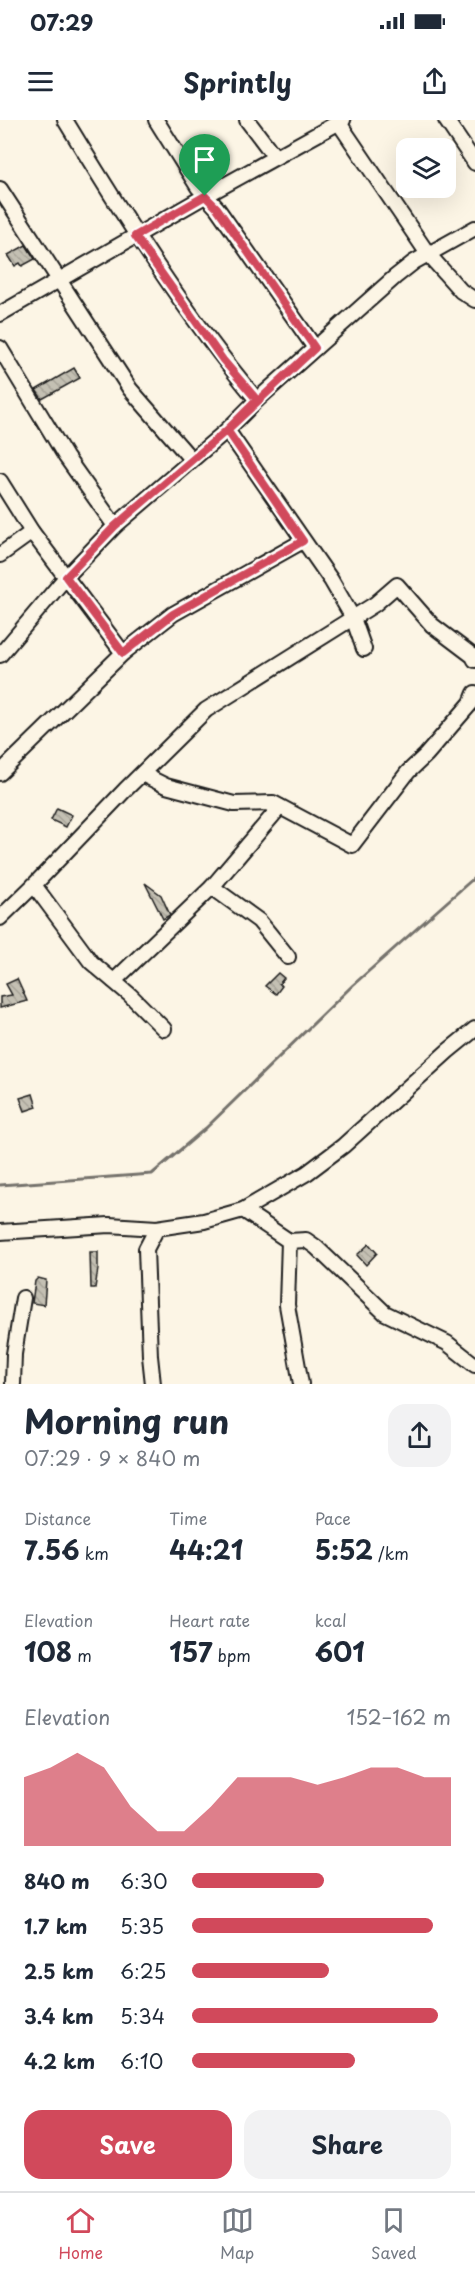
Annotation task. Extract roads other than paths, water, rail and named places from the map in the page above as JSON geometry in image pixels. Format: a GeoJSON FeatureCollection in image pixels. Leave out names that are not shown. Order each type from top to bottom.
{"type":"FeatureCollection","features":[{"type":"Feature","properties":{"kind":"street"},"geometry":{"type":"LineString","coordinates":[[64,120],[135,236],[223,360],[257,400]]}},
{"type":"Feature","properties":{"kind":"street"},"geometry":{"type":"LineString","coordinates":[[156,120],[205,196],[217,208],[315,348]]}},
{"type":"Feature","properties":{"kind":"street"},"geometry":{"type":"LineString","coordinates":[[247,120],[275,157]]}},
{"type":"Feature","properties":{"kind":"street"},"geometry":{"type":"LineString","coordinates":[[446,120],[475,163]]}},
{"type":"Feature","properties":{"kind":"street"},"geometry":{"type":"LineString","coordinates":[[0,314],[339,121],[428,254],[461,291],[475,300]]}},
{"type":"Feature","properties":{"kind":"street"},"geometry":{"type":"LineString","coordinates":[[0,189],[130,389],[191,459]]}},
{"type":"Feature","properties":{"kind":"street"},"geometry":{"type":"LineString","coordinates":[[0,655],[66,577],[115,526],[227,430],[257,400],[395,277],[428,254],[475,228]]}},
{"type":"Feature","properties":{"kind":"street"},"geometry":{"type":"LineString","coordinates":[[0,348],[66,458],[115,526]]}},
{"type":"Feature","properties":{"kind":"street"},"geometry":{"type":"LineString","coordinates":[[227,430],[332,580],[353,618],[364,649]]}},
{"type":"Feature","properties":{"kind":"street"},"geometry":{"type":"LineString","coordinates":[[0,481],[32,532],[123,653]]}},
{"type":"Feature","properties":{"kind":"street"},"geometry":{"type":"LineString","coordinates":[[0,555],[32,532]]}},
{"type":"Feature","properties":{"kind":"street"},"geometry":{"type":"LineString","coordinates":[[0,773],[123,653],[173,614],[303,541]]}},
{"type":"Feature","properties":{"kind":"street"},"geometry":{"type":"LineString","coordinates":[[0,918],[206,710],[375,604],[397,585],[432,625],[473,656],[475,660]]}},
{"type":"Feature","properties":{"kind":"street"},"geometry":{"type":"LineString","coordinates":[[142,774],[166,786],[234,804],[273,803],[352,844],[408,772],[471,703],[475,693]]}},
{"type":"Feature","properties":{"kind":"street"},"geometry":{"type":"LineString","coordinates":[[114,981],[212,887],[280,807]]}},
{"type":"Feature","properties":{"kind":"street"},"geometry":{"type":"LineString","coordinates":[[34,885],[91,962],[164,1029]]}},
{"type":"Feature","properties":{"kind":"street"},"geometry":{"type":"LineString","coordinates":[[212,887],[259,921],[288,957]]}},
{"type":"Feature","properties":{"kind":"street"},"geometry":{"type":"LineString","coordinates":[[0,1232],[109,1225],[157,1228],[204,1221],[243,1210],[307,1173],[343,1146],[475,1029]]}},
{"type":"Feature","properties":{"kind":"street"},"geometry":{"type":"LineString","coordinates":[[243,1210],[289,1241],[306,1240],[385,1313],[417,1331],[447,1343],[475,1365]]}},
{"type":"Feature","properties":{"kind":"street"},"geometry":{"type":"LineString","coordinates":[[132,1228],[146,1249]]}},
{"type":"Feature","properties":{"kind":"street"},"geometry":{"type":"LineString","coordinates":[[153,1384],[146,1249],[157,1228]]}},
{"type":"Feature","properties":{"kind":"street"},"geometry":{"type":"LineString","coordinates":[[289,1241],[287,1305],[301,1384]]}},
{"type":"Feature","properties":{"kind":"street"},"geometry":{"type":"LineString","coordinates":[[13,1384],[14,1354],[23,1298]]}},
{"type":"Feature","properties":{"kind":"waterway"},"geometry":{"type":"LineString","coordinates":[[0,1185],[152,1174],[206,1128],[353,985],[475,877]]}}]}
